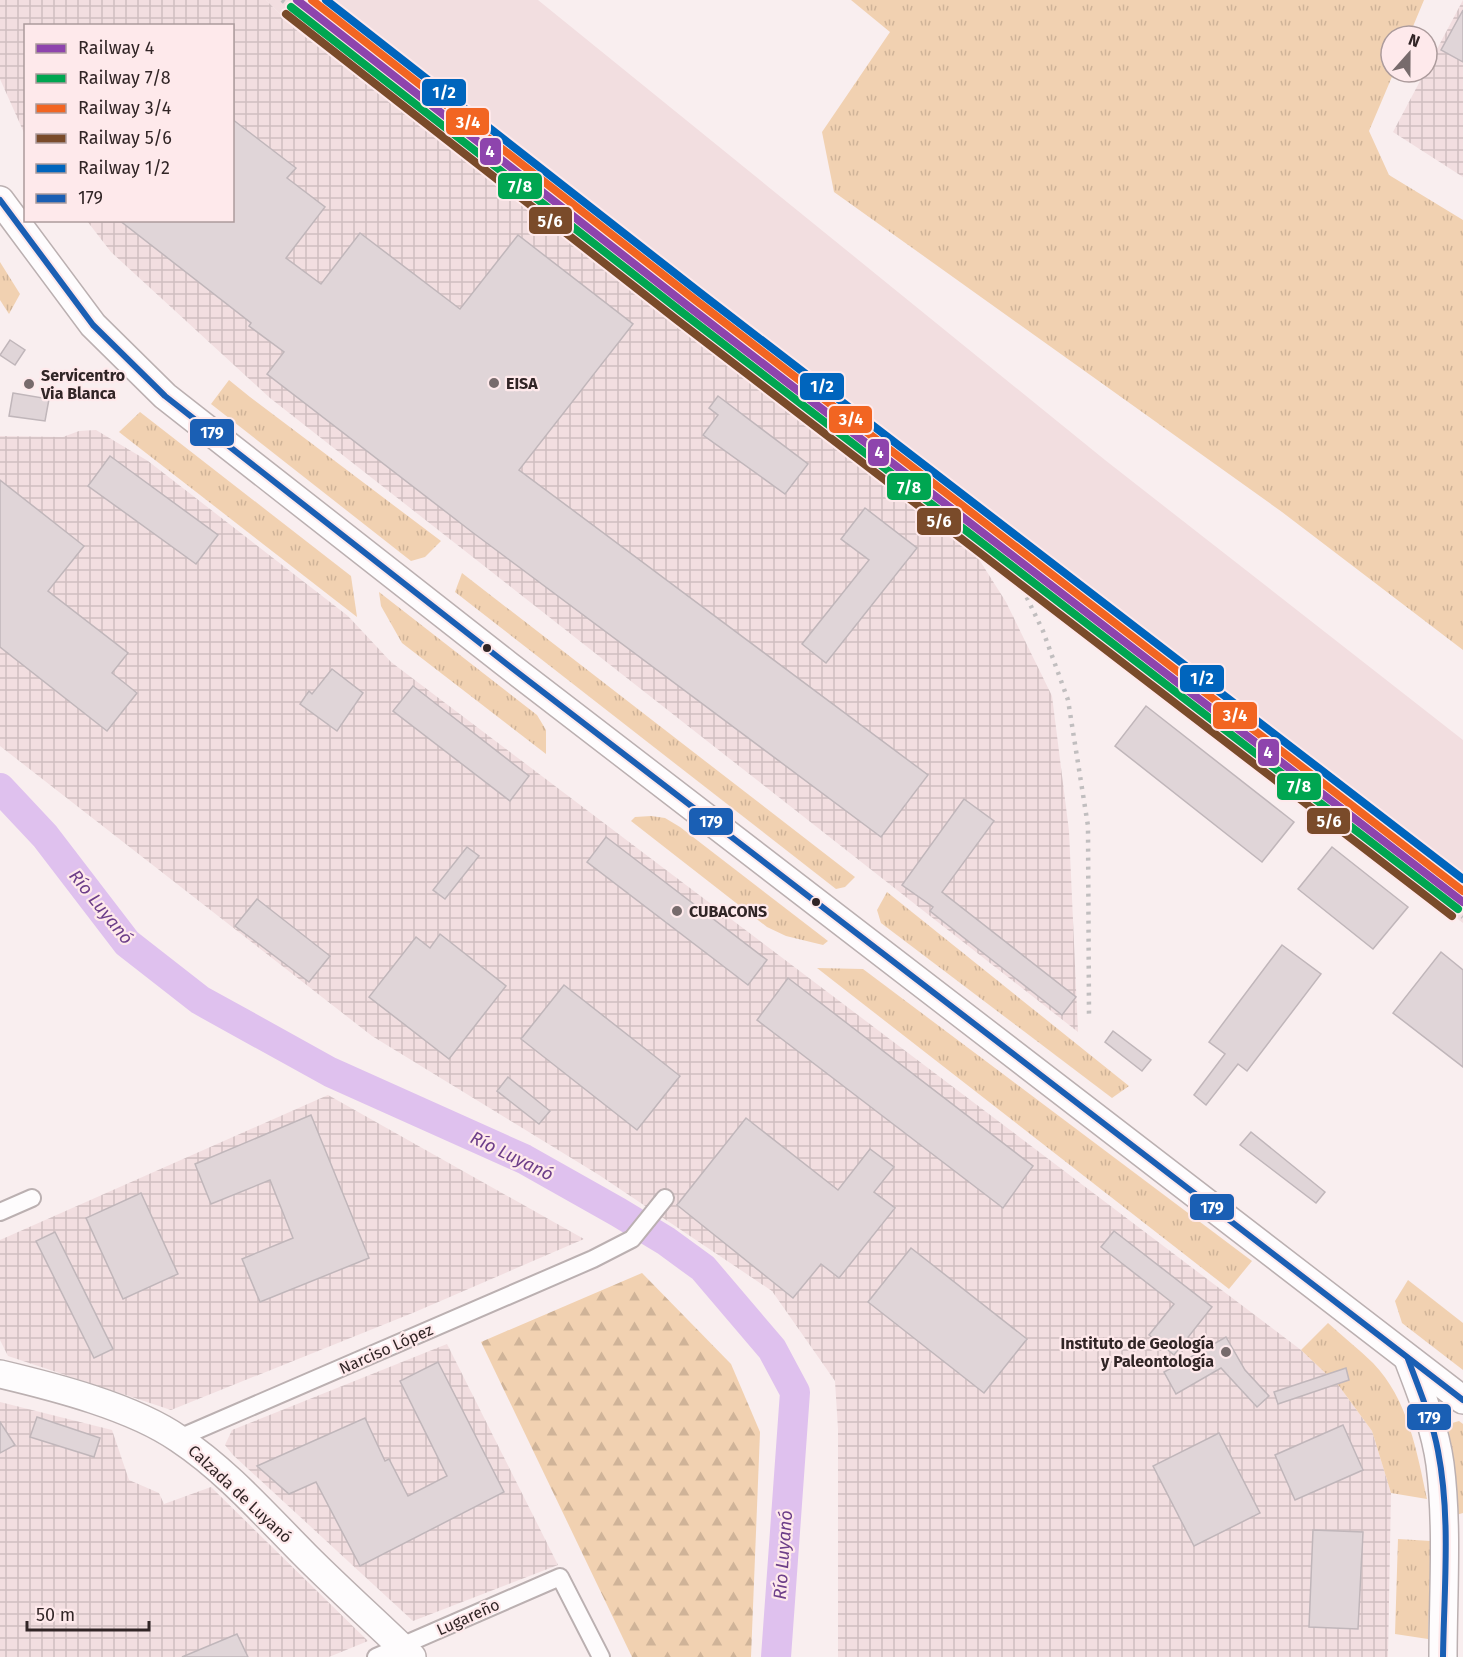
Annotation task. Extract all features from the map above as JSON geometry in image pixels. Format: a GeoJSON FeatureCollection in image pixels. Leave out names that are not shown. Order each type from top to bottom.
{"type":"FeatureCollection","features":[{"type":"Feature","properties":{"kind":"main road"},"geometry":{"type":"LineString","coordinates":[[0,200],[93,325],[165,396],[450,620],[1463,1400]]}},
{"type":"Feature","properties":{"kind":"main road"},"geometry":{"type":"LineString","coordinates":[[1408,1359],[1425,1403],[1440,1465],[1443,1529],[1443,1657]]}},
{"type":"Feature","properties":{"kind":"main road","name":"Calzada de Luyanó"},"geometry":{"type":"LineString","coordinates":[[0,1374],[44,1384],[94,1401],[140,1418],[179,1438],[222,1473],[406,1652]]}},
{"type":"Feature","properties":{"kind":"main road"},"geometry":{"type":"LineString","coordinates":[[1443,1657],[1456,1565],[1463,1542]]}},
{"type":"Feature","properties":{"kind":"main road"},"geometry":{"type":"LineString","coordinates":[[1443,1657],[1463,1600]]}},
{"type":"Feature","properties":{"kind":"street","name":"Narciso López"},"geometry":{"type":"LineString","coordinates":[[179,1438],[593,1259],[632,1239],[666,1197]]}},
{"type":"Feature","properties":{"kind":"street"},"geometry":{"type":"LineString","coordinates":[[0,1212],[32,1198]]}},
{"type":"Feature","properties":{"kind":"street","name":"Lugareño"},"geometry":{"type":"LineString","coordinates":[[376,1657],[406,1652],[560,1577],[601,1657]]}},
{"type":"Feature","properties":{"kind":"shaded area"},"geometry":{"type":"Polygon","coordinates":[[[0,0],[266,0],[295,29],[975,553],[1006,602],[1052,696],[1069,831],[1078,1032],[270,398],[111,252],[88,222],[234,222],[234,24],[24,24],[24,133],[0,79],[0,0]]]}},
{"type":"Feature","properties":{"kind":"shaded area"},"geometry":{"type":"Polygon","coordinates":[[[266,0],[538,0],[1105,460],[1463,740],[1463,923],[1095,640],[975,553],[295,29],[266,0]]]}},
{"type":"Feature","properties":{"kind":"shaded area"},"geometry":{"type":"Polygon","coordinates":[[[1463,0],[1463,177],[1393,132],[1418,84],[1439,84],[1439,45],[1463,0]]]}},
{"type":"Feature","properties":{"kind":"shaded area"},"geometry":{"type":"Polygon","coordinates":[[[96,430],[148,461],[348,616],[391,662],[1301,1350],[1339,1386],[1372,1431],[1391,1493],[1388,1657],[838,1657],[838,1429],[835,1381],[772,1291],[599,1175],[372,1036],[0,746],[0,436],[63,437],[79,431],[96,430]]]}},
{"type":"Feature","properties":{"kind":"shaded area"},"geometry":{"type":"Polygon","coordinates":[[[328,1095],[584,1239],[415,1312],[171,1410],[8,1356],[0,1340],[0,1240],[328,1095]]]}},
{"type":"Feature","properties":{"kind":"shaded area"},"geometry":{"type":"Polygon","coordinates":[[[447,1344],[558,1565],[413,1621],[233,1455],[225,1445],[232,1430],[447,1344]]]}},
{"type":"Feature","properties":{"kind":"shaded area"},"geometry":{"type":"Polygon","coordinates":[[[0,1402],[112,1430],[129,1480],[159,1493],[164,1504],[211,1487],[368,1641],[329,1657],[0,1657],[0,1402]]]}},
{"type":"Feature","properties":{"kind":"green space"},"geometry":{"type":"Polygon","coordinates":[[[851,0],[1424,0],[1414,24],[1379,24],[1379,84],[1389,84],[1369,131],[1389,175],[1463,220],[1463,650],[1282,512],[834,192],[822,132],[890,32],[851,0]]]}},
{"type":"Feature","properties":{"kind":"green space"},"geometry":{"type":"Polygon","coordinates":[[[0,262],[20,294],[9,314],[0,300],[0,262]]]}},
{"type":"Feature","properties":{"kind":"green space"},"geometry":{"type":"Polygon","coordinates":[[[229,380],[441,541],[425,557],[411,561],[211,404],[229,380]]]}},
{"type":"Feature","properties":{"kind":"green space"},"geometry":{"type":"Polygon","coordinates":[[[140,412],[351,576],[357,617],[119,432],[140,412]]]}},
{"type":"Feature","properties":{"kind":"green space"},"geometry":{"type":"Polygon","coordinates":[[[462,573],[855,877],[845,887],[836,889],[455,592],[462,573]]]}},
{"type":"Feature","properties":{"kind":"green space"},"geometry":{"type":"Polygon","coordinates":[[[379,592],[537,715],[546,730],[546,754],[402,643],[381,606],[379,592]]]}},
{"type":"Feature","properties":{"kind":"green space"},"geometry":{"type":"Polygon","coordinates":[[[635,817],[665,818],[680,827],[828,941],[823,945],[786,936],[767,927],[631,821],[635,817]]]}},
{"type":"Feature","properties":{"kind":"green space"},"geometry":{"type":"Polygon","coordinates":[[[887,892],[1129,1086],[1112,1098],[881,923],[877,910],[887,892]]]}},
{"type":"Feature","properties":{"kind":"green space"},"geometry":{"type":"Polygon","coordinates":[[[817,968],[863,969],[1252,1261],[1229,1289],[817,968]]]}},
{"type":"Feature","properties":{"kind":"green space"},"geometry":{"type":"Polygon","coordinates":[[[642,1273],[731,1364],[760,1432],[751,1657],[632,1657],[481,1342],[642,1273]]]}},
{"type":"Feature","properties":{"kind":"green space"},"geometry":{"type":"Polygon","coordinates":[[[1408,1280],[1463,1323],[1463,1370],[1402,1323],[1395,1301],[1408,1280]]]}},
{"type":"Feature","properties":{"kind":"green space"},"geometry":{"type":"Polygon","coordinates":[[[1328,1323],[1373,1363],[1395,1393],[1409,1427],[1427,1499],[1391,1493],[1372,1431],[1339,1386],[1301,1350],[1328,1323]]]}},
{"type":"Feature","properties":{"kind":"green space"},"geometry":{"type":"Polygon","coordinates":[[[1459,1421],[1463,1424],[1463,1513],[1456,1515],[1446,1429],[1449,1424],[1459,1421]]]}},
{"type":"Feature","properties":{"kind":"green space"},"geometry":{"type":"Polygon","coordinates":[[[1398,1539],[1431,1541],[1428,1639],[1395,1634],[1398,1539]]]}},
{"type":"Feature","properties":{"kind":"building"},"geometry":{"type":"Polygon","coordinates":[[[1463,10],[1463,62],[1441,50],[1463,10]]]}},
{"type":"Feature","properties":{"kind":"building"},"geometry":{"type":"Polygon","coordinates":[[[234,121],[296,168],[287,178],[325,207],[286,258],[321,284],[360,233],[460,309],[518,235],[633,324],[519,470],[928,775],[881,837],[472,532],[267,374],[284,352],[249,326],[251,323],[122,222],[234,222],[234,121]]]}},
{"type":"Feature","properties":{"kind":"building"},"geometry":{"type":"Polygon","coordinates":[[[10,340],[25,350],[15,365],[0,355],[10,340]]]}},
{"type":"Feature","properties":{"kind":"building"},"geometry":{"type":"Polygon","coordinates":[[[13,393],[49,399],[45,421],[9,416],[13,393]]]}},
{"type":"Feature","properties":{"kind":"building"},"geometry":{"type":"Polygon","coordinates":[[[718,396],[808,464],[785,494],[703,435],[718,415],[709,408],[718,396]]]}},
{"type":"Feature","properties":{"kind":"building"},"geometry":{"type":"Polygon","coordinates":[[[110,456],[218,535],[196,564],[88,486],[110,456]]]}},
{"type":"Feature","properties":{"kind":"building"},"geometry":{"type":"Polygon","coordinates":[[[0,480],[84,546],[48,591],[128,653],[112,673],[137,693],[107,731],[0,647],[0,480]]]}},
{"type":"Feature","properties":{"kind":"building"},"geometry":{"type":"Polygon","coordinates":[[[865,508],[917,548],[826,663],[802,644],[869,560],[841,539],[865,508]]]}},
{"type":"Feature","properties":{"kind":"building"},"geometry":{"type":"Polygon","coordinates":[[[332,669],[363,693],[337,731],[300,704],[309,691],[312,694],[332,669]]]}},
{"type":"Feature","properties":{"kind":"building"},"geometry":{"type":"Polygon","coordinates":[[[413,686],[529,776],[510,801],[393,711],[413,686]]]}},
{"type":"Feature","properties":{"kind":"building"},"geometry":{"type":"Polygon","coordinates":[[[1146,706],[1294,822],[1262,862],[1115,746],[1146,706]]]}},
{"type":"Feature","properties":{"kind":"building"},"geometry":{"type":"Polygon","coordinates":[[[964,799],[994,821],[942,892],[1076,997],[1062,1015],[930,911],[933,907],[902,885],[964,799]]]}},
{"type":"Feature","properties":{"kind":"building","name":"CUBACONS"},"geometry":{"type":"Polygon","coordinates":[[[606,837],[767,960],[748,985],[587,862],[606,837]]]}},
{"type":"Feature","properties":{"kind":"building"},"geometry":{"type":"Polygon","coordinates":[[[467,847],[479,856],[445,899],[433,890],[467,847]]]}},
{"type":"Feature","properties":{"kind":"building"},"geometry":{"type":"Polygon","coordinates":[[[1332,847],[1408,907],[1373,949],[1298,889],[1332,847]]]}},
{"type":"Feature","properties":{"kind":"building"},"geometry":{"type":"Polygon","coordinates":[[[257,899],[330,956],[309,982],[235,926],[257,899]]]}},
{"type":"Feature","properties":{"kind":"building"},"geometry":{"type":"Polygon","coordinates":[[[440,934],[506,986],[449,1059],[369,997],[416,937],[430,948],[440,934]]]}},
{"type":"Feature","properties":{"kind":"building"},"geometry":{"type":"Polygon","coordinates":[[[1282,945],[1321,974],[1247,1071],[1238,1064],[1206,1105],[1194,1095],[1225,1054],[1209,1042],[1282,945]]]}},
{"type":"Feature","properties":{"kind":"building"},"geometry":{"type":"Polygon","coordinates":[[[1441,952],[1463,970],[1463,1067],[1393,1013],[1441,952]]]}},
{"type":"Feature","properties":{"kind":"building"},"geometry":{"type":"Polygon","coordinates":[[[788,978],[1033,1166],[1003,1208],[757,1020],[788,978]]]}},
{"type":"Feature","properties":{"kind":"building"},"geometry":{"type":"Polygon","coordinates":[[[564,985],[680,1076],[637,1130],[521,1039],[564,985]]]}},
{"type":"Feature","properties":{"kind":"building"},"geometry":{"type":"Polygon","coordinates":[[[1113,1031],[1151,1060],[1142,1071],[1105,1042],[1113,1031]]]}},
{"type":"Feature","properties":{"kind":"building"},"geometry":{"type":"Polygon","coordinates":[[[508,1077],[550,1111],[539,1124],[497,1091],[508,1077]]]}},
{"type":"Feature","properties":{"kind":"building"},"geometry":{"type":"Polygon","coordinates":[[[311,1115],[369,1258],[260,1302],[242,1259],[293,1238],[270,1180],[211,1204],[195,1164],[311,1115]]]}},
{"type":"Feature","properties":{"kind":"building"},"geometry":{"type":"Polygon","coordinates":[[[746,1118],[838,1190],[870,1149],[894,1167],[874,1192],[895,1208],[839,1278],[821,1264],[793,1298],[677,1205],[746,1118]]]}},
{"type":"Feature","properties":{"kind":"building"},"geometry":{"type":"Polygon","coordinates":[[[1251,1132],[1325,1192],[1316,1203],[1240,1145],[1251,1132]]]}},
{"type":"Feature","properties":{"kind":"building"},"geometry":{"type":"Polygon","coordinates":[[[141,1193],[178,1274],[123,1299],[86,1218],[141,1193]]]}},
{"type":"Feature","properties":{"kind":"building"},"geometry":{"type":"Polygon","coordinates":[[[1114,1231],[1212,1307],[1174,1355],[1149,1335],[1174,1304],[1101,1247],[1114,1231]]]}},
{"type":"Feature","properties":{"kind":"building"},"geometry":{"type":"Polygon","coordinates":[[[55,1232],[113,1349],[94,1358],[36,1241],[55,1232]]]}},
{"type":"Feature","properties":{"kind":"building"},"geometry":{"type":"Polygon","coordinates":[[[911,1248],[1027,1339],[984,1393],[868,1302],[911,1248]]]}},
{"type":"Feature","properties":{"kind":"building"},"geometry":{"type":"Polygon","coordinates":[[[1226,1337],[1245,1370],[1269,1396],[1257,1407],[1221,1368],[1176,1394],[1164,1372],[1226,1337]]]}},
{"type":"Feature","properties":{"kind":"building"},"geometry":{"type":"Polygon","coordinates":[[[438,1362],[504,1492],[360,1566],[316,1482],[289,1494],[257,1466],[365,1418],[385,1461],[389,1459],[408,1496],[447,1476],[400,1381],[438,1362]]]}},
{"type":"Feature","properties":{"kind":"building"},"geometry":{"type":"Polygon","coordinates":[[[1346,1368],[1349,1380],[1278,1404],[1274,1392],[1346,1368]]]}},
{"type":"Feature","properties":{"kind":"building"},"geometry":{"type":"Polygon","coordinates":[[[37,1417],[100,1438],[94,1457],[30,1437],[37,1417]]]}},
{"type":"Feature","properties":{"kind":"building"},"geometry":{"type":"Polygon","coordinates":[[[0,1422],[15,1445],[0,1453],[0,1422]]]}},
{"type":"Feature","properties":{"kind":"building"},"geometry":{"type":"Polygon","coordinates":[[[1343,1425],[1363,1470],[1295,1500],[1275,1455],[1343,1425]]]}},
{"type":"Feature","properties":{"kind":"building"},"geometry":{"type":"Polygon","coordinates":[[[1219,1433],[1260,1513],[1194,1546],[1153,1466],[1219,1433]]]}},
{"type":"Feature","properties":{"kind":"building"},"geometry":{"type":"Polygon","coordinates":[[[1313,1530],[1363,1532],[1358,1629],[1309,1627],[1313,1530]]]}},
{"type":"Feature","properties":{"kind":"building"},"geometry":{"type":"Polygon","coordinates":[[[237,1634],[248,1657],[182,1657],[237,1634]]]}},
{"type":"Feature","properties":{"kind":"waterway","name":"Río Luyanó"},"geometry":{"type":"LineString","coordinates":[[0,788],[45,836],[127,943],[200,1000],[330,1072],[524,1159],[666,1241],[703,1268],[772,1349],[795,1392],[776,1657]]}},
{"type":"Feature","properties":{"kind":"railway"},"geometry":{"type":"LineString","coordinates":[[282,0],[520,191],[729,349],[1463,917]]}},
{"type":"Feature","properties":{"kind":"railway"},"geometry":{"type":"LineString","coordinates":[[314,0],[1463,887]]}},
{"type":"Feature","properties":{"kind":"railway"},"geometry":{"type":"LineString","coordinates":[[1015,573],[1043,631],[1068,700],[1088,826],[1089,1017]]}},
{"type":"Feature","properties":{"kind":"rail line","name":"4"},"geometry":{"type":"LineString","coordinates":[[297,0],[688,306],[1463,902]]}},
{"type":"Feature","properties":{"kind":"rail line","name":"3/4"},"geometry":{"type":"LineString","coordinates":[[312,0],[694,299],[1463,891]]}},
{"type":"Feature","properties":{"kind":"rail line","name":"1/2"},"geometry":{"type":"LineString","coordinates":[[326,0],[699,292],[1463,879]]}},
{"type":"Feature","properties":{"kind":"rail line","name":"7/8"},"geometry":{"type":"LineString","coordinates":[[291,7],[683,313],[1458,909]]}},
{"type":"Feature","properties":{"kind":"rail line","name":"5/6"},"geometry":{"type":"LineString","coordinates":[[286,14],[677,320],[1452,916]]}},
{"type":"Feature","properties":{"kind":"transit line","name":"179"},"geometry":{"type":"LineString","coordinates":[[0,200],[93,325],[165,396],[508,665],[1463,1400]]}},
{"type":"Feature","properties":{"kind":"transit line","name":"179"},"geometry":{"type":"LineString","coordinates":[[1408,1359],[1432,1427],[1442,1476],[1446,1528],[1443,1657]]}},
{"type":"Feature","properties":{"kind":"place","name":"EISA"},"geometry":{"type":"Point","coordinates":[494,383]}},
{"type":"Feature","properties":{"kind":"place","name":"Servicentro Via Blanca"},"geometry":{"type":"Point","coordinates":[29,384]}},
{"type":"Feature","properties":{"kind":"place","name":"CUBACONS"},"geometry":{"type":"Point","coordinates":[677,911]}},
{"type":"Feature","properties":{"kind":"place","name":"Instituto de Geología y Paleontología"},"geometry":{"type":"Point","coordinates":[1226,1352]}}]}
